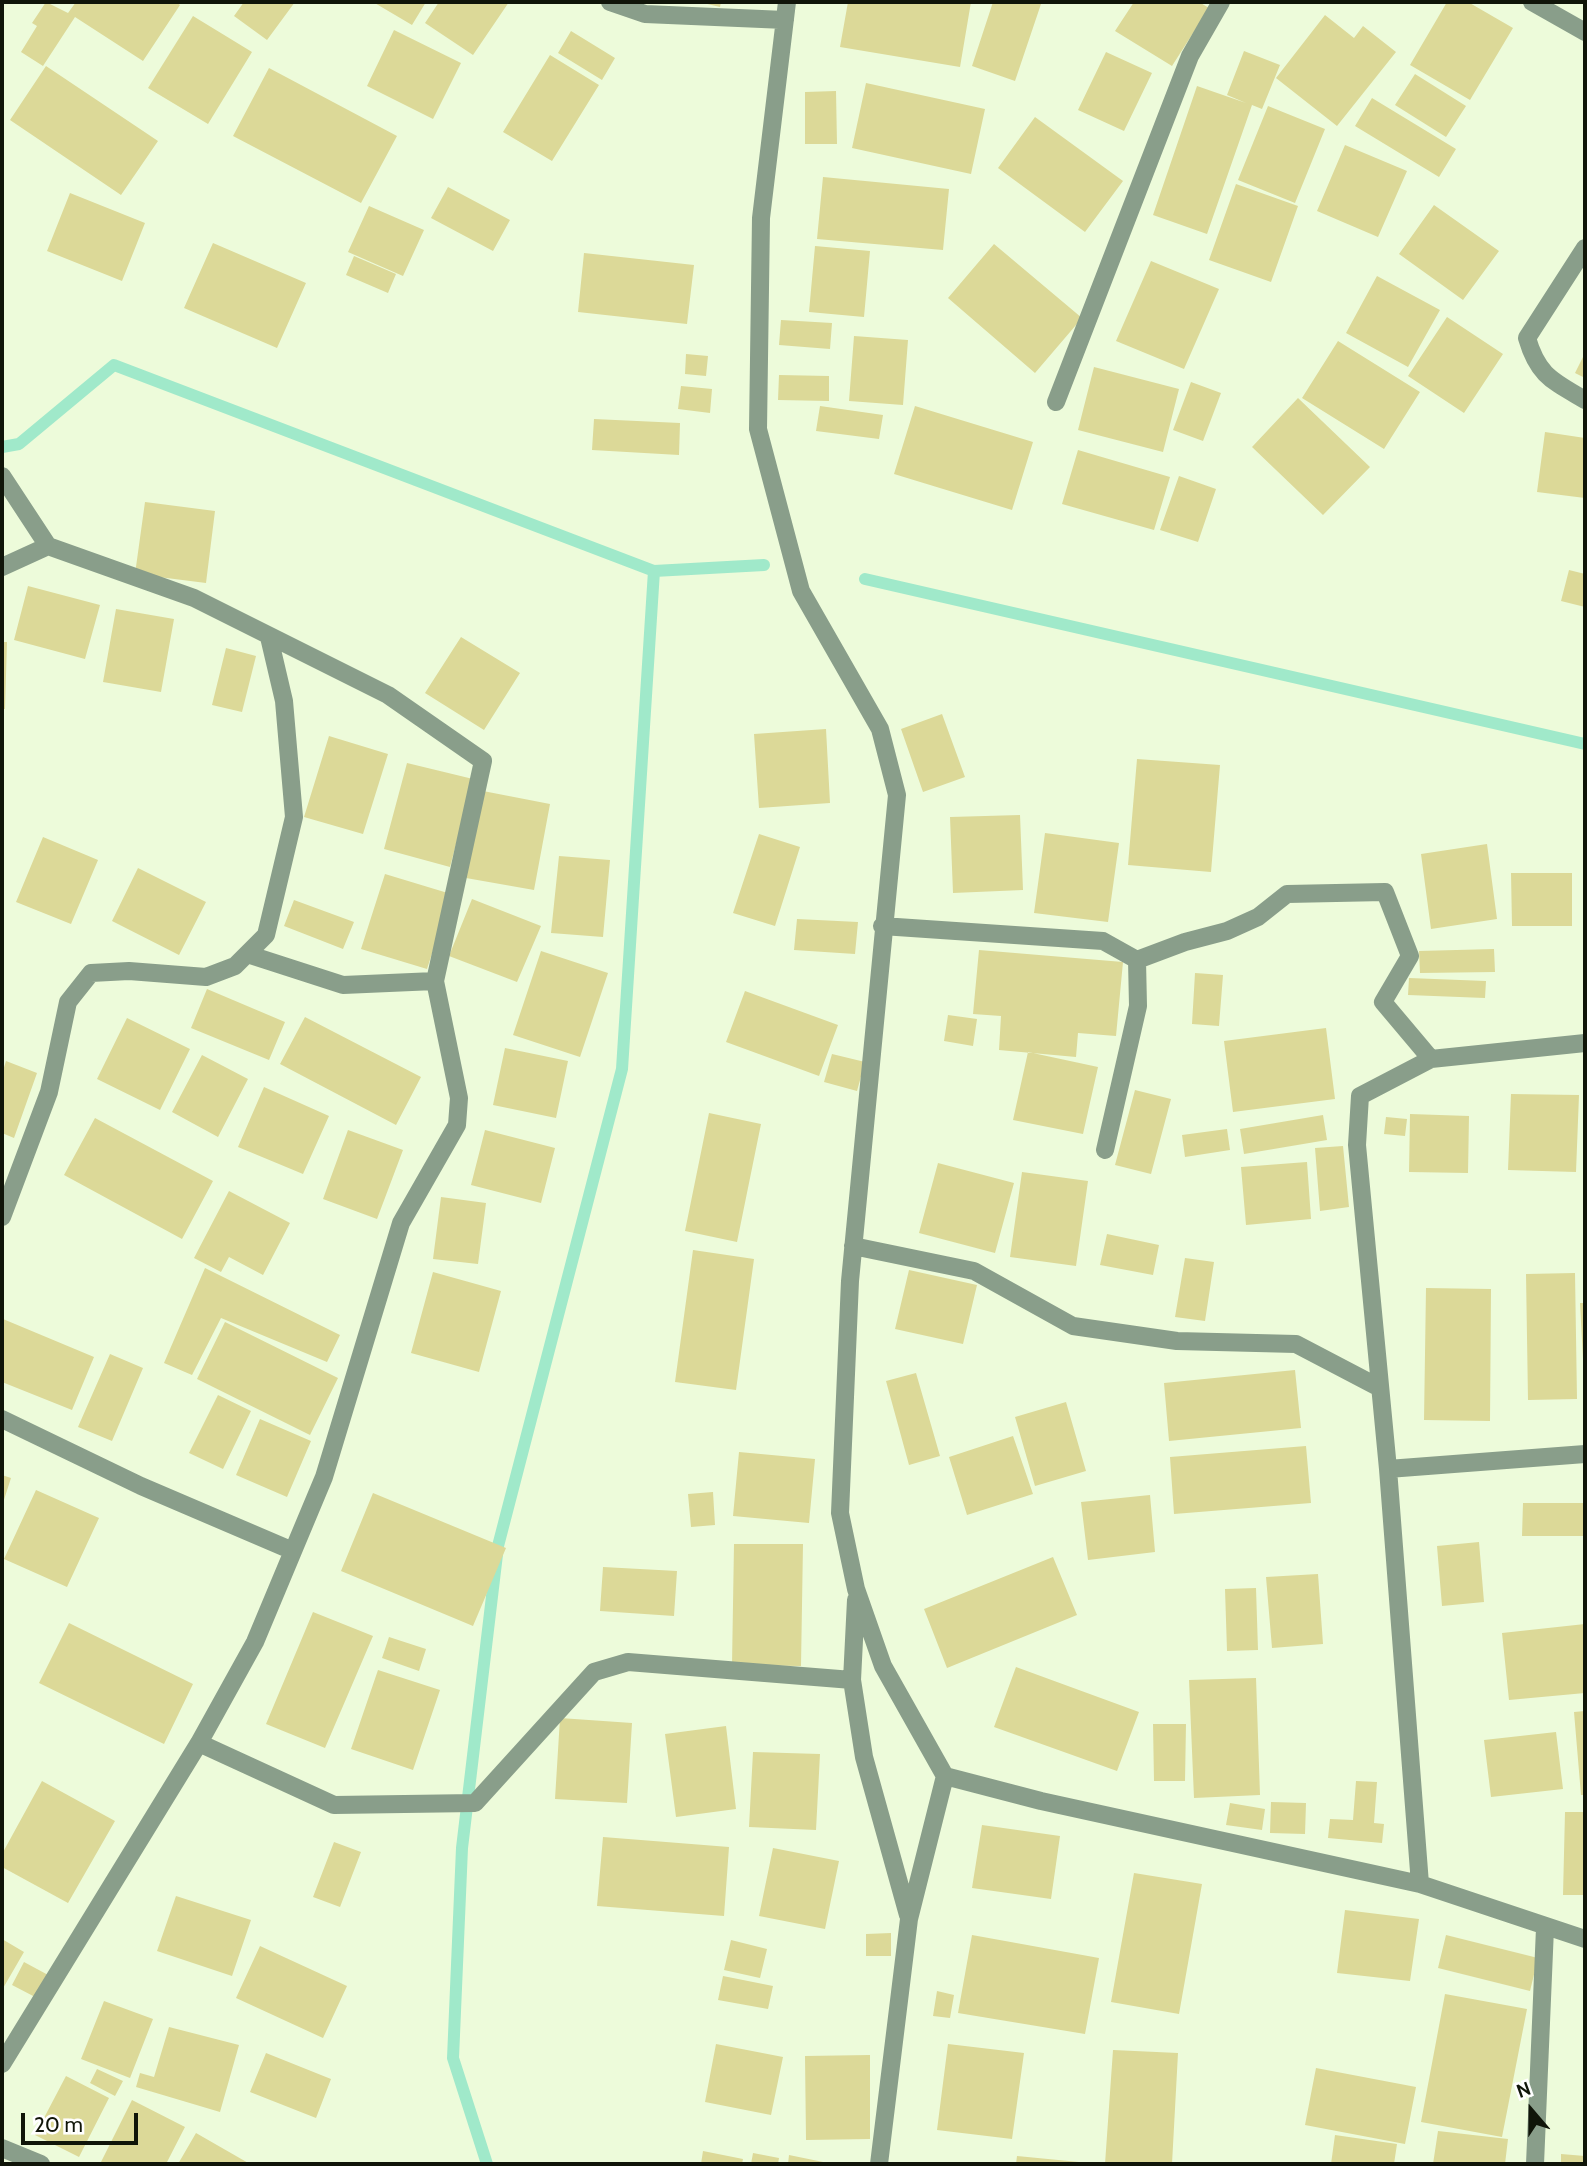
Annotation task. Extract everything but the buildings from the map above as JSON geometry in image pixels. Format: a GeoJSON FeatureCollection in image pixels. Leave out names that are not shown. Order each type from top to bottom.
{"type":"FeatureCollection","features":[{"type":"Feature","properties":{"kind":"street"},"geometry":{"type":"LineString","coordinates":[[610,2],[645,14],[785,20]]}},
{"type":"Feature","properties":{"kind":"street"},"geometry":{"type":"LineString","coordinates":[[787,2],[761,218],[758,429],[801,592],[880,729],[897,795],[882,926],[853,1246],[839,1513],[856,1589],[883,1665],[945,1776],[909,1919],[879,2164]]}},
{"type":"Feature","properties":{"kind":"street"},"geometry":{"type":"LineString","coordinates":[[1056,402],[1190,56],[1220,2]]}},
{"type":"Feature","properties":{"kind":"street"},"geometry":{"type":"LineString","coordinates":[[1532,2],[1585,32]]}},
{"type":"Feature","properties":{"kind":"street"},"geometry":{"type":"LineString","coordinates":[[1585,248],[1527,338],[1534,363],[1553,380],[1585,400]]}},
{"type":"Feature","properties":{"kind":"street"},"geometry":{"type":"LineString","coordinates":[[2,477],[48,546],[194,598],[388,695],[483,761],[435,981],[459,1098],[457,1125],[401,1223],[324,1477],[255,1642],[199,1743],[2,2064]]}},
{"type":"Feature","properties":{"kind":"street"},"geometry":{"type":"LineString","coordinates":[[2,567],[48,546]]}},
{"type":"Feature","properties":{"kind":"street"},"geometry":{"type":"LineString","coordinates":[[2,1217],[49,1092],[68,1002],[91,974],[129,971],[206,977],[235,966],[265,935],[294,817],[284,701],[269,637]]}},
{"type":"Feature","properties":{"kind":"street"},"geometry":{"type":"LineString","coordinates":[[1136,960],[1185,942],[1227,931],[1258,917],[1287,894],[1385,892],[1410,956],[1383,1002],[1431,1059]]}},
{"type":"Feature","properties":{"kind":"street"},"geometry":{"type":"LineString","coordinates":[[882,926],[1103,941],[1136,960]]}},
{"type":"Feature","properties":{"kind":"street"},"geometry":{"type":"LineString","coordinates":[[247,954],[343,985],[435,981]]}},
{"type":"Feature","properties":{"kind":"street"},"geometry":{"type":"LineString","coordinates":[[1105,1150],[1138,1006],[1136,960]]}},
{"type":"Feature","properties":{"kind":"street"},"geometry":{"type":"LineString","coordinates":[[1419,1884],[1388,1469],[1357,1145],[1360,1096],[1431,1059],[1585,1043]]}},
{"type":"Feature","properties":{"kind":"street"},"geometry":{"type":"LineString","coordinates":[[853,1246],[974,1271],[1073,1326],[1177,1341],[1296,1343],[1380,1388]]}},
{"type":"Feature","properties":{"kind":"street"},"geometry":{"type":"LineString","coordinates":[[2,1419],[141,1486],[293,1551]]}},
{"type":"Feature","properties":{"kind":"street"},"geometry":{"type":"LineString","coordinates":[[1388,1469],[1585,1454]]}},
{"type":"Feature","properties":{"kind":"street"},"geometry":{"type":"LineString","coordinates":[[856,1589],[852,1680],[864,1757],[909,1919]]}},
{"type":"Feature","properties":{"kind":"street"},"geometry":{"type":"LineString","coordinates":[[199,1743],[334,1805],[475,1803],[594,1672],[628,1662],[852,1680]]}},
{"type":"Feature","properties":{"kind":"street"},"geometry":{"type":"LineString","coordinates":[[945,1776],[1041,1801],[1419,1884],[1545,1928],[1585,1939]]}},
{"type":"Feature","properties":{"kind":"street"},"geometry":{"type":"LineString","coordinates":[[1535,2164],[1545,1928]]}},
{"type":"Feature","properties":{"kind":"street"},"geometry":{"type":"LineString","coordinates":[[2,2148],[41,2164]]}},
{"type":"Feature","properties":{"kind":"waterway"},"geometry":{"type":"LineString","coordinates":[[2,447],[19,444],[114,365],[654,571],[764,565]]}},
{"type":"Feature","properties":{"kind":"waterway"},"geometry":{"type":"LineString","coordinates":[[487,2164],[453,2058],[462,1848],[498,1546],[622,1069],[654,571]]}},
{"type":"Feature","properties":{"kind":"waterway"},"geometry":{"type":"LineString","coordinates":[[865,579],[1585,744]]}}]}
